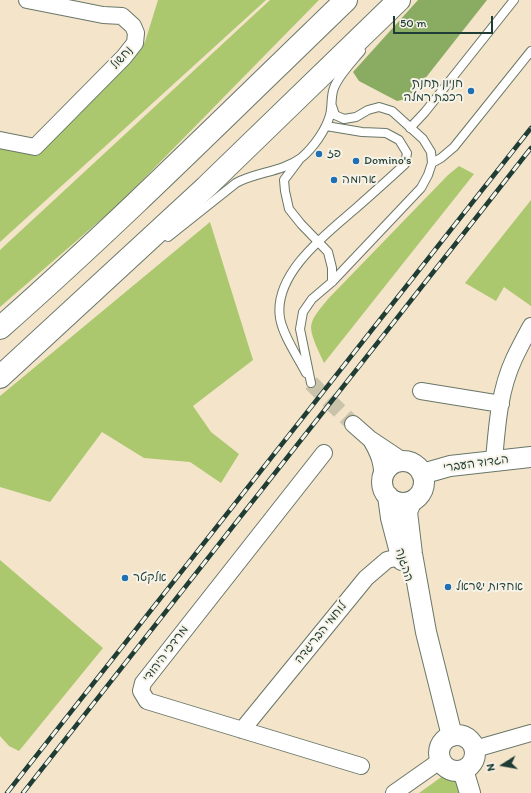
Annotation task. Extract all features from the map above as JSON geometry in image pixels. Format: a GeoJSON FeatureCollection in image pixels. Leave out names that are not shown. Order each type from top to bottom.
{"type":"FeatureCollection","features":[{"type":"Feature","properties":{"kind":"highway"},"geometry":{"type":"LineString","coordinates":[[0,328],[64,271],[163,178],[346,0]]}},
{"type":"Feature","properties":{"kind":"highway"},"geometry":{"type":"LineString","coordinates":[[0,377],[206,187],[399,0]]}},
{"type":"Feature","properties":{"kind":"street","name":"נחשול"},"geometry":{"type":"LineString","coordinates":[[0,140],[35,147],[124,57],[134,43],[136,33],[133,26],[122,16],[103,15],[27,0]]}},
{"type":"Feature","properties":{"kind":"street"},"geometry":{"type":"LineString","coordinates":[[494,460],[497,426],[503,392],[513,360],[531,326]]}},
{"type":"Feature","properties":{"kind":"street"},"geometry":{"type":"LineString","coordinates":[[421,391],[501,404]]}},
{"type":"Feature","properties":{"kind":"street"},"geometry":{"type":"LineString","coordinates":[[353,424],[370,439],[403,461],[415,464],[424,480],[424,487],[417,498],[411,502],[398,502],[393,500],[385,488],[382,465],[378,452],[370,439]]}},
{"type":"Feature","properties":{"kind":"street","name":"מרדכי היהודי"},"geometry":{"type":"LineString","coordinates":[[324,453],[143,683],[141,691],[147,701],[361,766]]}},
{"type":"Feature","properties":{"kind":"street","name":"הגדוד העברי"},"geometry":{"type":"LineString","coordinates":[[422,474],[450,466],[531,457]]}},
{"type":"Feature","properties":{"kind":"street"},"geometry":{"type":"LineString","coordinates":[[385,488],[386,470],[403,461]]}},
{"type":"Feature","properties":{"kind":"street","name":"ההגנה"},"geometry":{"type":"LineString","coordinates":[[385,488],[391,518],[406,556],[452,736]]}},
{"type":"Feature","properties":{"kind":"street","name":"ההגנה"},"geometry":{"type":"LineString","coordinates":[[406,556],[408,512],[411,502]]}},
{"type":"Feature","properties":{"kind":"street","name":"לוחמי הבריגדה"},"geometry":{"type":"LineString","coordinates":[[242,730],[366,578],[387,560],[406,556]]}},
{"type":"Feature","properties":{"kind":"street"},"geometry":{"type":"LineString","coordinates":[[475,749],[531,733]]}},
{"type":"Feature","properties":{"kind":"street"},"geometry":{"type":"LineString","coordinates":[[452,736],[464,736],[473,743],[475,749],[474,761],[470,766],[463,770],[454,771],[449,769],[441,760],[440,748],[446,739],[452,736]]}},
{"type":"Feature","properties":{"kind":"street"},"geometry":{"type":"LineString","coordinates":[[394,793],[441,760]]}},
{"type":"Feature","properties":{"kind":"street"},"geometry":{"type":"LineString","coordinates":[[463,770],[470,793]]}},
{"type":"Feature","properties":{"kind":"lane"},"geometry":{"type":"LineString","coordinates":[[332,282],[331,261],[328,252],[317,242],[289,209],[284,180],[300,158],[314,145],[326,126],[330,115],[333,91],[337,81],[405,0]]}},
{"type":"Feature","properties":{"kind":"lane"},"geometry":{"type":"LineString","coordinates":[[410,128],[425,112],[514,0]]}},
{"type":"Feature","properties":{"kind":"lane"},"geometry":{"type":"LineString","coordinates":[[432,163],[441,158],[454,147],[531,51]]}},
{"type":"Feature","properties":{"kind":"lane"},"geometry":{"type":"LineString","coordinates":[[326,126],[362,132],[386,133],[399,140],[407,153],[406,164],[317,242],[289,278],[280,298],[280,318],[285,332],[311,383],[300,329],[303,312],[312,300],[332,282],[421,188],[428,176],[432,163],[431,152],[423,139],[392,111],[379,107],[368,110],[356,117],[344,119],[335,115],[331,103]]}},
{"type":"Feature","properties":{"kind":"lane"},"geometry":{"type":"LineString","coordinates":[[163,240],[236,183],[248,176],[280,168],[300,158]]}},
{"type":"Feature","properties":{"kind":"lane"},"geometry":{"type":"LineString","coordinates":[[49,332],[145,254]]}},
{"type":"Feature","properties":{"kind":"green space"},"geometry":{"type":"Polygon","coordinates":[[[158,0],[266,0],[0,242],[0,148],[34,155],[145,42],[158,0]]]}},
{"type":"Feature","properties":{"kind":"green space"},"geometry":{"type":"Polygon","coordinates":[[[270,0],[319,0],[119,204],[0,307],[0,250],[270,0]]]}},
{"type":"Feature","properties":{"kind":"green space"},"geometry":{"type":"Polygon","coordinates":[[[418,0],[487,0],[420,85],[406,99],[397,101],[359,81],[353,72],[418,0]]]}},
{"type":"Feature","properties":{"kind":"green space"},"geometry":{"type":"Polygon","coordinates":[[[459,166],[474,174],[324,363],[312,336],[311,327],[313,319],[328,299],[448,175],[459,166]]]}},
{"type":"Feature","properties":{"kind":"green space"},"geometry":{"type":"Polygon","coordinates":[[[531,200],[531,306],[504,287],[496,301],[465,283],[531,200]]]}},
{"type":"Feature","properties":{"kind":"green space"},"geometry":{"type":"Polygon","coordinates":[[[210,222],[253,360],[193,406],[211,432],[239,454],[221,483],[190,462],[144,458],[102,432],[50,502],[0,487],[0,396],[210,222]]]}},
{"type":"Feature","properties":{"kind":"green space"},"geometry":{"type":"Polygon","coordinates":[[[0,560],[103,648],[19,751],[9,746],[0,736],[0,560]]]}},
{"type":"Feature","properties":{"kind":"green space"},"geometry":{"type":"Polygon","coordinates":[[[447,773],[457,782],[460,793],[419,793],[447,773]]]}},
{"type":"Feature","properties":{"kind":"tunnel"},"geometry":{"type":"LineString","coordinates":[[311,383],[353,424]]}},
{"type":"Feature","properties":{"kind":"railway"},"geometry":{"type":"LineString","coordinates":[[7,793],[531,128]]}},
{"type":"Feature","properties":{"kind":"railway"},"geometry":{"type":"LineString","coordinates":[[23,793],[531,148]]}},
{"type":"Feature","properties":{"kind":"place","name":"חניון תחנת רכבת רמלה"},"geometry":{"type":"Point","coordinates":[471,91]}},
{"type":"Feature","properties":{"kind":"place","name":"פז"},"geometry":{"type":"Point","coordinates":[319,154]}},
{"type":"Feature","properties":{"kind":"place","name":"Domino's"},"geometry":{"type":"Point","coordinates":[356,161]}},
{"type":"Feature","properties":{"kind":"place","name":"ארומה"},"geometry":{"type":"Point","coordinates":[334,180]}},
{"type":"Feature","properties":{"kind":"place","name":"אלקטר"},"geometry":{"type":"Point","coordinates":[125,578]}},
{"type":"Feature","properties":{"kind":"place","name":"אחדות ישראל"},"geometry":{"type":"Point","coordinates":[448,587]}}]}
